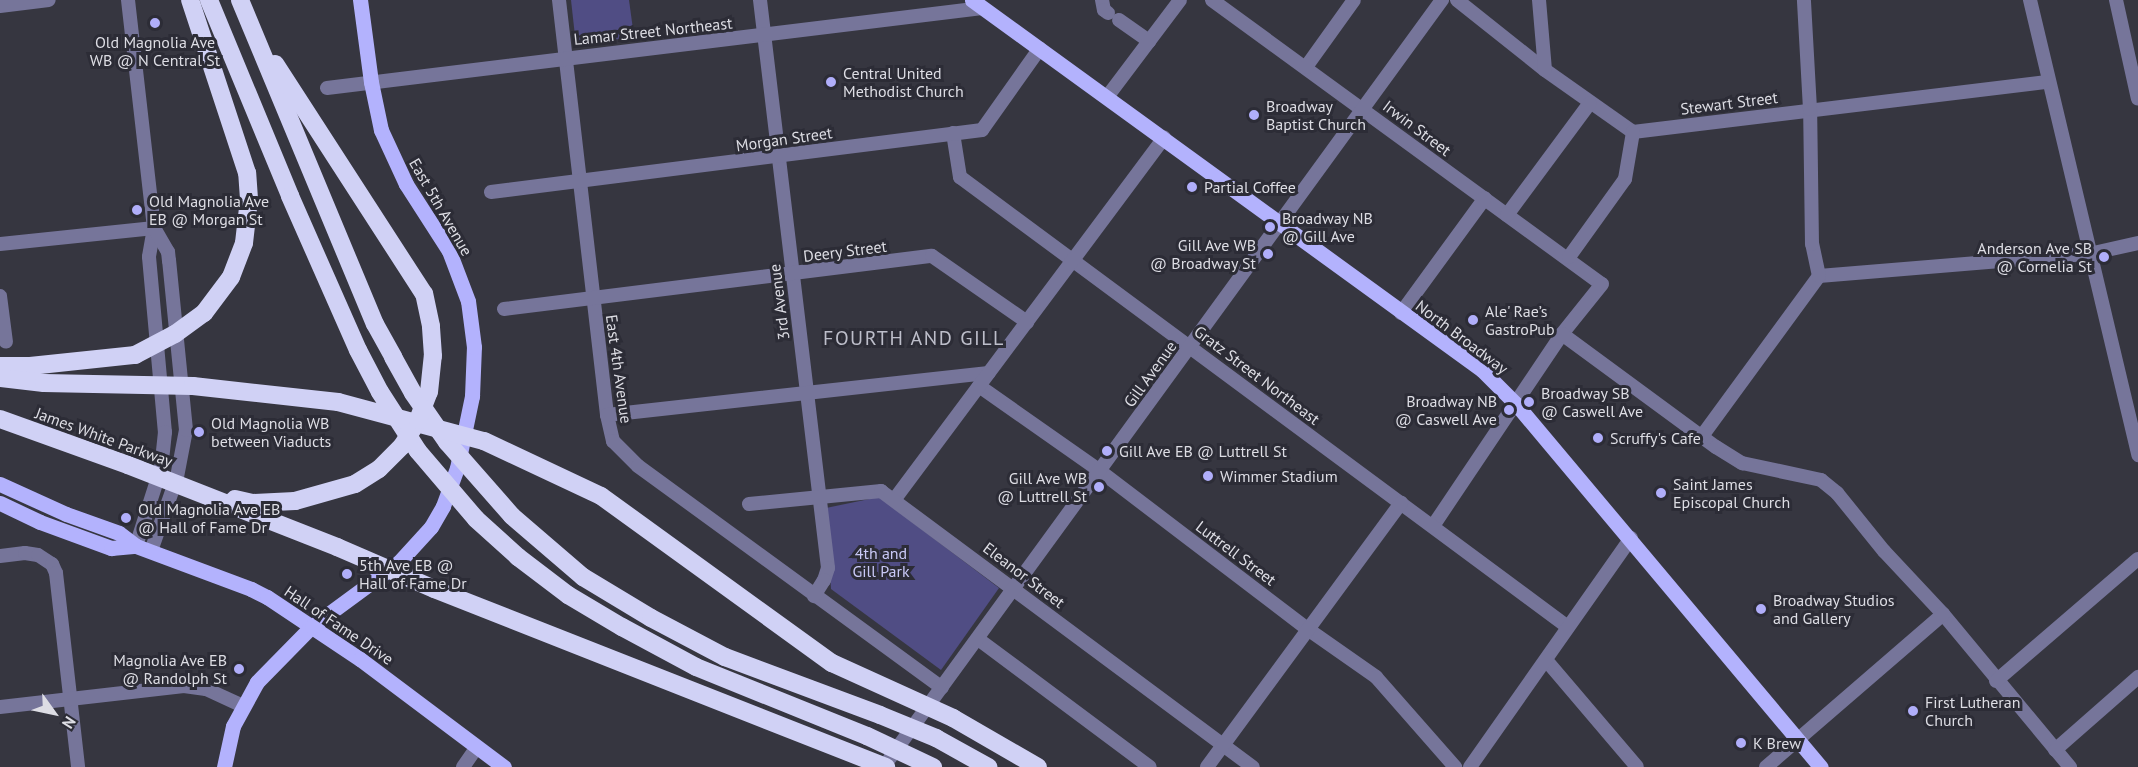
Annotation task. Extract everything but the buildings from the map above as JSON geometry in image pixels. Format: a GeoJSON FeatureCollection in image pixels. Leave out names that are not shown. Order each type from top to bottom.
{"type":"FeatureCollection","features":[{"type":"Feature","properties":{"kind":"highway"},"geometry":{"type":"LineString","coordinates":[[209,0],[290,196],[358,350],[380,393],[418,451],[476,519],[518,557],[560,589],[622,627],[696,667],[867,736],[926,764]]}},
{"type":"Feature","properties":{"kind":"highway"},"geometry":{"type":"LineString","coordinates":[[241,1],[375,324],[430,419],[486,490],[567,564],[605,591],[651,618],[725,657],[936,738],[988,767]]}},
{"type":"Feature","properties":{"kind":"highway"},"geometry":{"type":"LineString","coordinates":[[0,366],[30,366],[135,355],[175,334],[204,313],[231,277],[244,243],[249,199],[247,173],[192,6]]}},
{"type":"Feature","properties":{"kind":"highway"},"geometry":{"type":"LineString","coordinates":[[195,491],[253,503],[295,501],[355,484],[379,469],[402,446],[418,420],[429,392],[433,356],[431,326],[424,294],[253,31]]}},
{"type":"Feature","properties":{"kind":"highway"},"geometry":{"type":"LineString","coordinates":[[0,378],[44,383],[193,386],[338,402],[484,441],[601,496],[823,658],[892,693],[953,718],[1038,767]]}},
{"type":"Feature","properties":{"kind":"highway","name":"James White Parkway"},"geometry":{"type":"LineString","coordinates":[[0,419],[195,491]]}},
{"type":"Feature","properties":{"kind":"highway"},"geometry":{"type":"LineString","coordinates":[[195,491],[337,547],[434,589],[885,767]]}},
{"type":"Feature","properties":{"kind":"main road","name":"East 5th Avenue"},"geometry":{"type":"LineString","coordinates":[[224,767],[233,726],[257,682],[312,626],[381,577],[416,546],[443,506],[458,468],[472,396],[474,347],[465,293],[444,240],[393,160],[381,130],[370,82],[360,0]]}},
{"type":"Feature","properties":{"kind":"main road","name":"North Broadway"},"geometry":{"type":"LineString","coordinates":[[977,4],[1281,222],[1401,313],[1482,370],[1516,404],[1631,538],[1821,767]]}},
{"type":"Feature","properties":{"kind":"main road","name":"Hall of Fame Drive"},"geometry":{"type":"LineString","coordinates":[[0,484],[66,514],[118,533],[136,546],[251,589],[312,626],[504,767]]}},
{"type":"Feature","properties":{"kind":"main road","name":"Hall of Fame Drive"},"geometry":{"type":"LineString","coordinates":[[0,503],[40,522],[111,548],[136,546]]}},
{"type":"Feature","properties":{"kind":"street"},"geometry":{"type":"LineString","coordinates":[[0,6],[49,0]]}},
{"type":"Feature","properties":{"kind":"street"},"geometry":{"type":"LineString","coordinates":[[128,0],[154,228],[149,257],[165,432],[161,468],[136,546]]}},
{"type":"Feature","properties":{"kind":"street","name":"East 4th Avenue"},"geometry":{"type":"LineString","coordinates":[[559,0],[592,298],[607,415],[613,441],[626,457],[942,688]]}},
{"type":"Feature","properties":{"kind":"street","name":"3rd Avenue"},"geometry":{"type":"LineString","coordinates":[[760,0],[828,568],[814,596]]}},
{"type":"Feature","properties":{"kind":"street"},"geometry":{"type":"LineString","coordinates":[[1107,97],[1180,0]]}},
{"type":"Feature","properties":{"kind":"street","name":"Irwin Street"},"geometry":{"type":"LineString","coordinates":[[1212,0],[1569,257],[1602,284],[1562,334]]}},
{"type":"Feature","properties":{"kind":"street"},"geometry":{"type":"LineString","coordinates":[[1306,67],[1354,0]]}},
{"type":"Feature","properties":{"kind":"street","name":"Gill Avenue"},"geometry":{"type":"LineString","coordinates":[[885,767],[1442,0]]}},
{"type":"Feature","properties":{"kind":"street"},"geometry":{"type":"LineString","coordinates":[[1457,0],[1545,70],[1633,132],[1625,179],[1569,257]]}},
{"type":"Feature","properties":{"kind":"street"},"geometry":{"type":"LineString","coordinates":[[1539,0],[1545,70]]}},
{"type":"Feature","properties":{"kind":"street"},"geometry":{"type":"LineString","coordinates":[[1702,436],[1819,276],[1812,244],[1810,109],[1804,0]]}},
{"type":"Feature","properties":{"kind":"street"},"geometry":{"type":"LineString","coordinates":[[2030,0],[2089,254],[2132,404],[2138,455]]}},
{"type":"Feature","properties":{"kind":"street"},"geometry":{"type":"LineString","coordinates":[[2116,0],[2138,99]]}},
{"type":"Feature","properties":{"kind":"street","name":"Lamar Street Northeast"},"geometry":{"type":"LineString","coordinates":[[327,88],[566,57],[764,35],[977,4]]}},
{"type":"Feature","properties":{"kind":"street"},"geometry":{"type":"LineString","coordinates":[[1110,11],[1149,41]]}},
{"type":"Feature","properties":{"kind":"street","name":"Morgan Street"},"geometry":{"type":"LineString","coordinates":[[491,192],[580,183],[982,130],[1040,48]]}},
{"type":"Feature","properties":{"kind":"street","name":"Stewart Street"},"geometry":{"type":"LineString","coordinates":[[1633,132],[2049,82]]}},
{"type":"Feature","properties":{"kind":"street"},"geometry":{"type":"LineString","coordinates":[[1507,214],[1590,103]]}},
{"type":"Feature","properties":{"kind":"street","name":"Gratz Street Northeast"},"geometry":{"type":"LineString","coordinates":[[953,133],[960,177],[1568,627]]}},
{"type":"Feature","properties":{"kind":"street"},"geometry":{"type":"LineString","coordinates":[[894,500],[1164,138]]}},
{"type":"Feature","properties":{"kind":"street"},"geometry":{"type":"LineString","coordinates":[[1401,313],[1485,198]]}},
{"type":"Feature","properties":{"kind":"street"},"geometry":{"type":"LineString","coordinates":[[0,244],[154,228]]}},
{"type":"Feature","properties":{"kind":"street"},"geometry":{"type":"LineString","coordinates":[[151,552],[177,477],[186,430],[168,252],[154,228]]}},
{"type":"Feature","properties":{"kind":"street"},"geometry":{"type":"LineString","coordinates":[[1819,276],[2089,254],[2138,243]]}},
{"type":"Feature","properties":{"kind":"street","name":"Deery Street"},"geometry":{"type":"LineString","coordinates":[[504,309],[932,256],[1027,322]]}},
{"type":"Feature","properties":{"kind":"street"},"geometry":{"type":"LineString","coordinates":[[0,296],[6,342]]}},
{"type":"Feature","properties":{"kind":"street"},"geometry":{"type":"LineString","coordinates":[[1433,526],[1562,334],[1742,463],[1821,480],[1837,493],[2070,767]]}},
{"type":"Feature","properties":{"kind":"street"},"geometry":{"type":"LineString","coordinates":[[607,415],[989,373]]}},
{"type":"Feature","properties":{"kind":"street","name":"Luttrell Street"},"geometry":{"type":"LineString","coordinates":[[979,386],[1100,471],[1309,630],[1376,677],[1455,767]]}},
{"type":"Feature","properties":{"kind":"street","name":"Eleanor Street"},"geometry":{"type":"LineString","coordinates":[[749,504],[881,491],[1015,588],[1253,767]]}},
{"type":"Feature","properties":{"kind":"street"},"geometry":{"type":"LineString","coordinates":[[1207,767],[1401,503]]}},
{"type":"Feature","properties":{"kind":"street"},"geometry":{"type":"LineString","coordinates":[[1470,767],[1631,538]]}},
{"type":"Feature","properties":{"kind":"street"},"geometry":{"type":"LineString","coordinates":[[0,556],[25,553],[46,559],[56,573],[78,767]]}},
{"type":"Feature","properties":{"kind":"street"},"geometry":{"type":"LineString","coordinates":[[1996,681],[2138,559]]}},
{"type":"Feature","properties":{"kind":"street"},"geometry":{"type":"LineString","coordinates":[[1766,767],[1942,614]]}},
{"type":"Feature","properties":{"kind":"street"},"geometry":{"type":"LineString","coordinates":[[978,639],[1150,767]]}},
{"type":"Feature","properties":{"kind":"street"},"geometry":{"type":"LineString","coordinates":[[1546,660],[1637,767]]}},
{"type":"Feature","properties":{"kind":"street"},"geometry":{"type":"LineString","coordinates":[[2055,750],[2138,677]]}},
{"type":"Feature","properties":{"kind":"street"},"geometry":{"type":"LineString","coordinates":[[0,706],[169,687],[197,686],[243,706]]}},
{"type":"Feature","properties":{"kind":"street"},"geometry":{"type":"LineString","coordinates":[[463,767],[477,747]]}},
{"type":"Feature","properties":{"kind":"green space"},"geometry":{"type":"Polygon","coordinates":[[[571,0],[629,0],[634,37],[576,45],[571,0]]]}},
{"type":"Feature","properties":{"kind":"green space","name":"4th and Gill Park"},"geometry":{"type":"Polygon","coordinates":[[[879,497],[999,588],[941,670],[831,589],[826,508],[879,497]]]}},
{"type":"Feature","properties":{"kind":"place","name":"Old Magnolia Ave WB @ N Central St"},"geometry":{"type":"Point","coordinates":[155,23]}},
{"type":"Feature","properties":{"kind":"place","name":"Central United Methodist Church"},"geometry":{"type":"Point","coordinates":[831,82]}},
{"type":"Feature","properties":{"kind":"place","name":"Broadway Baptist Church"},"geometry":{"type":"Point","coordinates":[1254,115]}},
{"type":"Feature","properties":{"kind":"place","name":"Partial Coffee"},"geometry":{"type":"Point","coordinates":[1192,187]}},
{"type":"Feature","properties":{"kind":"place","name":"Old Magnolia Ave EB @ Morgan St"},"geometry":{"type":"Point","coordinates":[137,210]}},
{"type":"Feature","properties":{"kind":"place","name":"Broadway NB @ Gill Ave"},"geometry":{"type":"Point","coordinates":[1270,227]}},
{"type":"Feature","properties":{"kind":"place","name":"Gill Ave WB @ Broadway St"},"geometry":{"type":"Point","coordinates":[1268,254]}},
{"type":"Feature","properties":{"kind":"place","name":"Anderson Ave SB @ Cornelia St"},"geometry":{"type":"Point","coordinates":[2104,257]}},
{"type":"Feature","properties":{"kind":"place","name":"Ale' Rae’s GastroPub"},"geometry":{"type":"Point","coordinates":[1473,320]}},
{"type":"Feature","properties":{"kind":"place","name":"Broadway SB @ Caswell Ave"},"geometry":{"type":"Point","coordinates":[1529,402]}},
{"type":"Feature","properties":{"kind":"place","name":"Broadway NB @ Caswell Ave"},"geometry":{"type":"Point","coordinates":[1509,410]}},
{"type":"Feature","properties":{"kind":"place","name":"Old Magnolia WB between Viaducts"},"geometry":{"type":"Point","coordinates":[199,432]}},
{"type":"Feature","properties":{"kind":"place","name":"Scruffy's Cafe"},"geometry":{"type":"Point","coordinates":[1598,438]}},
{"type":"Feature","properties":{"kind":"place","name":"Gill Ave EB @ Luttrell St"},"geometry":{"type":"Point","coordinates":[1107,451]}},
{"type":"Feature","properties":{"kind":"place","name":"Wimmer Stadium"},"geometry":{"type":"Point","coordinates":[1208,476]}},
{"type":"Feature","properties":{"kind":"place","name":"Gill Ave WB @ Luttrell St"},"geometry":{"type":"Point","coordinates":[1099,487]}},
{"type":"Feature","properties":{"kind":"place","name":"Saint James Episcopal Church"},"geometry":{"type":"Point","coordinates":[1661,493]}},
{"type":"Feature","properties":{"kind":"place","name":"Old Magnolia Ave EB @ Hall of Fame Dr"},"geometry":{"type":"Point","coordinates":[126,518]}},
{"type":"Feature","properties":{"kind":"place","name":"5th Ave EB @ Hall of Fame Dr"},"geometry":{"type":"Point","coordinates":[347,574]}},
{"type":"Feature","properties":{"kind":"place","name":"Broadway Studios and Gallery"},"geometry":{"type":"Point","coordinates":[1761,609]}},
{"type":"Feature","properties":{"kind":"place","name":"Magnolia Ave EB @ Randolph St"},"geometry":{"type":"Point","coordinates":[239,669]}},
{"type":"Feature","properties":{"kind":"place","name":"First Lutheran Church"},"geometry":{"type":"Point","coordinates":[1913,711]}},
{"type":"Feature","properties":{"kind":"place","name":"K Brew"},"geometry":{"type":"Point","coordinates":[1741,743]}},
{"type":"Feature","properties":{"kind":"district","name":"FOURTH AND GILL"},"geometry":{"type":"Point","coordinates":[914,338]}}]}
